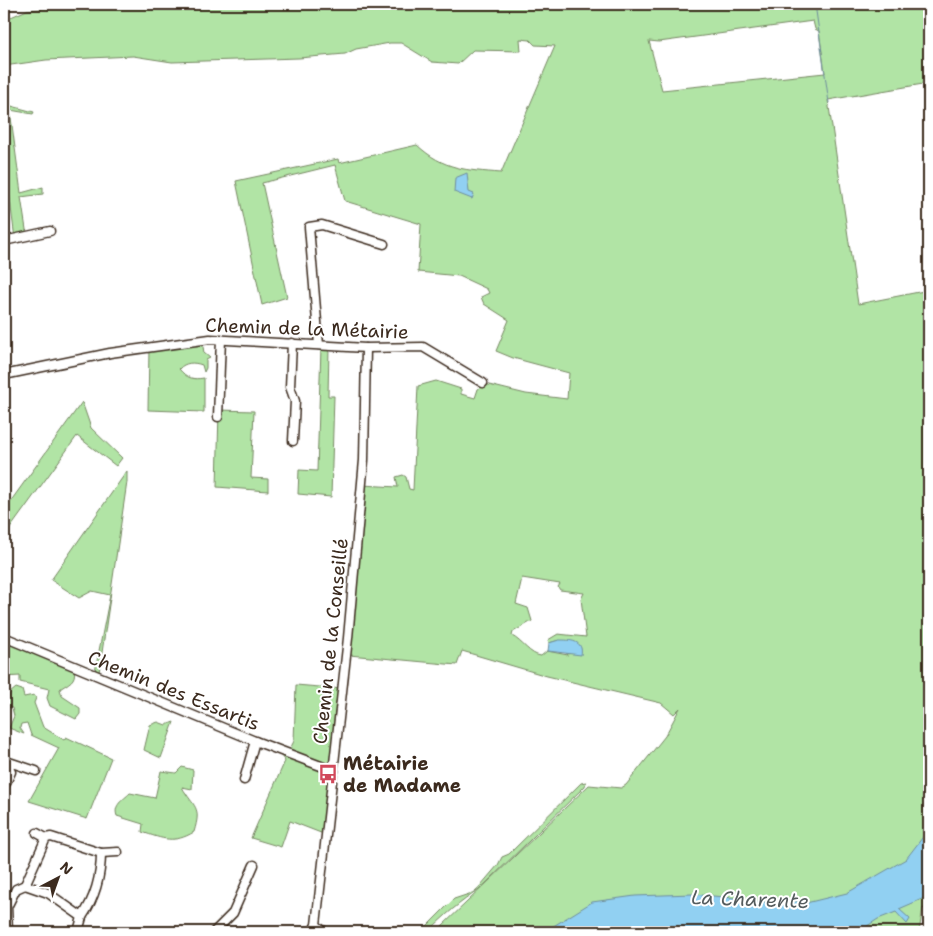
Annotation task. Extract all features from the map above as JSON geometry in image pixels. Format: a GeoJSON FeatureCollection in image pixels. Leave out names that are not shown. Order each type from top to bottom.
{"type":"FeatureCollection","features":[{"type":"Feature","properties":{"kind":"street"},"geometry":{"type":"LineString","coordinates":[[319,345],[308,227],[322,225],[384,244]]}},
{"type":"Feature","properties":{"kind":"street"},"geometry":{"type":"LineString","coordinates":[[4,242],[50,231]]}},
{"type":"Feature","properties":{"kind":"street"},"geometry":{"type":"LineString","coordinates":[[218,416],[221,339]]}},
{"type":"Feature","properties":{"kind":"street","name":"Chemin de la Métairie"},"geometry":{"type":"LineString","coordinates":[[4,374],[110,354],[221,339],[366,348],[423,348],[483,383]]}},
{"type":"Feature","properties":{"kind":"street"},"geometry":{"type":"LineString","coordinates":[[292,344],[290,387],[295,401],[293,442]]}},
{"type":"Feature","properties":{"kind":"street","name":"Chemin de la Conseillé"},"geometry":{"type":"LineString","coordinates":[[325,932],[314,929],[334,771],[364,468],[366,348]]}},
{"type":"Feature","properties":{"kind":"street","name":"Chemin des Essartis"},"geometry":{"type":"LineString","coordinates":[[4,637],[255,741],[334,771]]}},
{"type":"Feature","properties":{"kind":"street"},"geometry":{"type":"LineString","coordinates":[[244,780],[255,741]]}},
{"type":"Feature","properties":{"kind":"street"},"geometry":{"type":"LineString","coordinates":[[5,760],[36,771]]}},
{"type":"Feature","properties":{"kind":"street"},"geometry":{"type":"LineString","coordinates":[[4,786],[11,772],[5,760]]}},
{"type":"Feature","properties":{"kind":"street"},"geometry":{"type":"LineString","coordinates":[[37,833],[46,838],[51,837],[101,853],[118,852]]}},
{"type":"Feature","properties":{"kind":"street"},"geometry":{"type":"LineString","coordinates":[[8,932],[7,906],[16,889],[25,885],[46,838]]}},
{"type":"Feature","properties":{"kind":"street"},"geometry":{"type":"LineString","coordinates":[[78,932],[82,917],[90,904],[101,870],[101,853]]}},
{"type":"Feature","properties":{"kind":"street"},"geometry":{"type":"LineString","coordinates":[[214,932],[233,913],[254,865]]}},
{"type":"Feature","properties":{"kind":"street"},"geometry":{"type":"LineString","coordinates":[[25,885],[48,893],[82,917]]}},
{"type":"Feature","properties":{"kind":"green space"},"geometry":{"type":"Polygon","coordinates":[[[46,4],[929,4],[929,83],[828,100],[858,304],[929,290],[929,878],[925,896],[929,892],[929,912],[923,908],[919,932],[448,932],[452,928],[444,929],[442,926],[589,785],[621,788],[626,785],[665,736],[680,708],[674,714],[661,703],[547,676],[462,651],[457,665],[349,655],[362,485],[398,487],[396,477],[403,475],[406,477],[409,489],[413,490],[418,386],[436,381],[461,389],[461,394],[475,398],[478,389],[485,384],[526,394],[567,399],[569,373],[513,358],[496,351],[509,320],[484,304],[481,297],[489,293],[487,289],[459,276],[418,272],[421,224],[345,201],[335,165],[262,183],[287,297],[262,305],[236,181],[338,159],[339,163],[417,145],[437,160],[446,164],[466,169],[501,173],[555,46],[535,45],[530,40],[520,39],[521,51],[473,50],[458,64],[432,62],[401,43],[390,43],[356,49],[345,54],[299,58],[172,62],[133,56],[46,60],[4,66],[4,20],[27,10],[42,9],[46,4]],[[813,21],[659,42],[649,41],[662,90],[825,73],[819,31],[815,29],[813,21]],[[522,578],[516,604],[528,608],[532,621],[513,632],[512,636],[537,655],[541,656],[547,651],[568,655],[559,640],[549,643],[548,640],[558,634],[586,637],[581,599],[584,593],[560,590],[558,587],[560,584],[522,578]]]}},
{"type":"Feature","properties":{"kind":"green space"},"geometry":{"type":"Polygon","coordinates":[[[4,104],[34,112],[33,114],[10,110],[21,193],[43,187],[43,194],[21,197],[27,236],[15,239],[4,153],[4,104]]]}},
{"type":"Feature","properties":{"kind":"green space"},"geometry":{"type":"Polygon","coordinates":[[[202,340],[204,353],[210,358],[206,360],[204,372],[202,365],[196,363],[187,364],[179,369],[190,378],[204,378],[204,412],[148,410],[149,348],[202,340]]]}},
{"type":"Feature","properties":{"kind":"green space"},"geometry":{"type":"Polygon","coordinates":[[[321,347],[329,348],[328,396],[334,396],[331,497],[298,494],[299,470],[317,471],[321,347]]]}},
{"type":"Feature","properties":{"kind":"green space"},"geometry":{"type":"Polygon","coordinates":[[[82,402],[91,428],[122,458],[116,466],[77,436],[6,534],[5,509],[82,402]]]}},
{"type":"Feature","properties":{"kind":"green space"},"geometry":{"type":"Polygon","coordinates":[[[219,410],[254,411],[251,478],[268,479],[268,491],[217,487],[219,410]]]}},
{"type":"Feature","properties":{"kind":"green space"},"geometry":{"type":"Polygon","coordinates":[[[127,471],[127,482],[99,673],[95,671],[110,595],[92,591],[79,598],[51,580],[127,471]]]}},
{"type":"Feature","properties":{"kind":"green space"},"geometry":{"type":"Polygon","coordinates":[[[13,643],[74,669],[73,679],[60,689],[62,696],[80,708],[80,714],[76,719],[50,706],[47,698],[49,689],[20,682],[20,676],[4,677],[8,648],[13,643]]]}},
{"type":"Feature","properties":{"kind":"green space"},"geometry":{"type":"Polygon","coordinates":[[[296,685],[343,689],[326,835],[290,821],[281,847],[251,838],[285,761],[280,755],[281,751],[288,753],[294,741],[296,685]]]}},
{"type":"Feature","properties":{"kind":"green space"},"geometry":{"type":"Polygon","coordinates":[[[16,688],[22,690],[24,697],[34,695],[36,698],[34,703],[43,727],[64,740],[66,737],[111,758],[87,819],[29,801],[59,748],[31,735],[27,723],[21,724],[20,728],[24,734],[9,728],[14,716],[12,708],[4,706],[4,702],[16,688]]]}},
{"type":"Feature","properties":{"kind":"green space"},"geometry":{"type":"Polygon","coordinates":[[[158,722],[166,725],[174,722],[161,758],[144,750],[150,725],[158,722]]]}},
{"type":"Feature","properties":{"kind":"green space"},"geometry":{"type":"Polygon","coordinates":[[[182,767],[193,770],[192,789],[182,787],[196,808],[197,817],[194,832],[180,838],[162,838],[142,832],[143,824],[117,816],[116,809],[130,793],[155,798],[161,771],[176,773],[182,767]]]}},
{"type":"Feature","properties":{"kind":"green space"},"geometry":{"type":"Polygon","coordinates":[[[586,782],[585,786],[479,890],[465,899],[428,932],[421,932],[454,899],[475,892],[498,865],[502,857],[509,854],[581,783],[586,782]]]}},
{"type":"Feature","properties":{"kind":"water"},"geometry":{"type":"Polygon","coordinates":[[[467,173],[469,192],[474,194],[472,199],[454,192],[455,178],[467,173]]]}},
{"type":"Feature","properties":{"kind":"water"},"geometry":{"type":"Polygon","coordinates":[[[559,640],[572,641],[578,644],[581,655],[548,651],[549,643],[559,640]]]}},
{"type":"Feature","properties":{"kind":"water"},"geometry":{"type":"Polygon","coordinates":[[[929,829],[929,892],[922,899],[899,909],[910,919],[907,924],[896,912],[878,919],[858,932],[544,932],[592,902],[635,896],[692,894],[758,902],[798,901],[806,903],[847,893],[906,859],[929,829]]]}},
{"type":"Feature","properties":{"kind":"waterway"},"geometry":{"type":"LineString","coordinates":[[815,4],[829,103]]}},
{"type":"Feature","properties":{"kind":"place","name":"Métairie de Madame"},"geometry":{"type":"Point","coordinates":[328,774]}},
{"type":"Feature","properties":{"kind":"water label","name":"La Charente"},"geometry":{"type":"Point","coordinates":[750,899]}}]}
